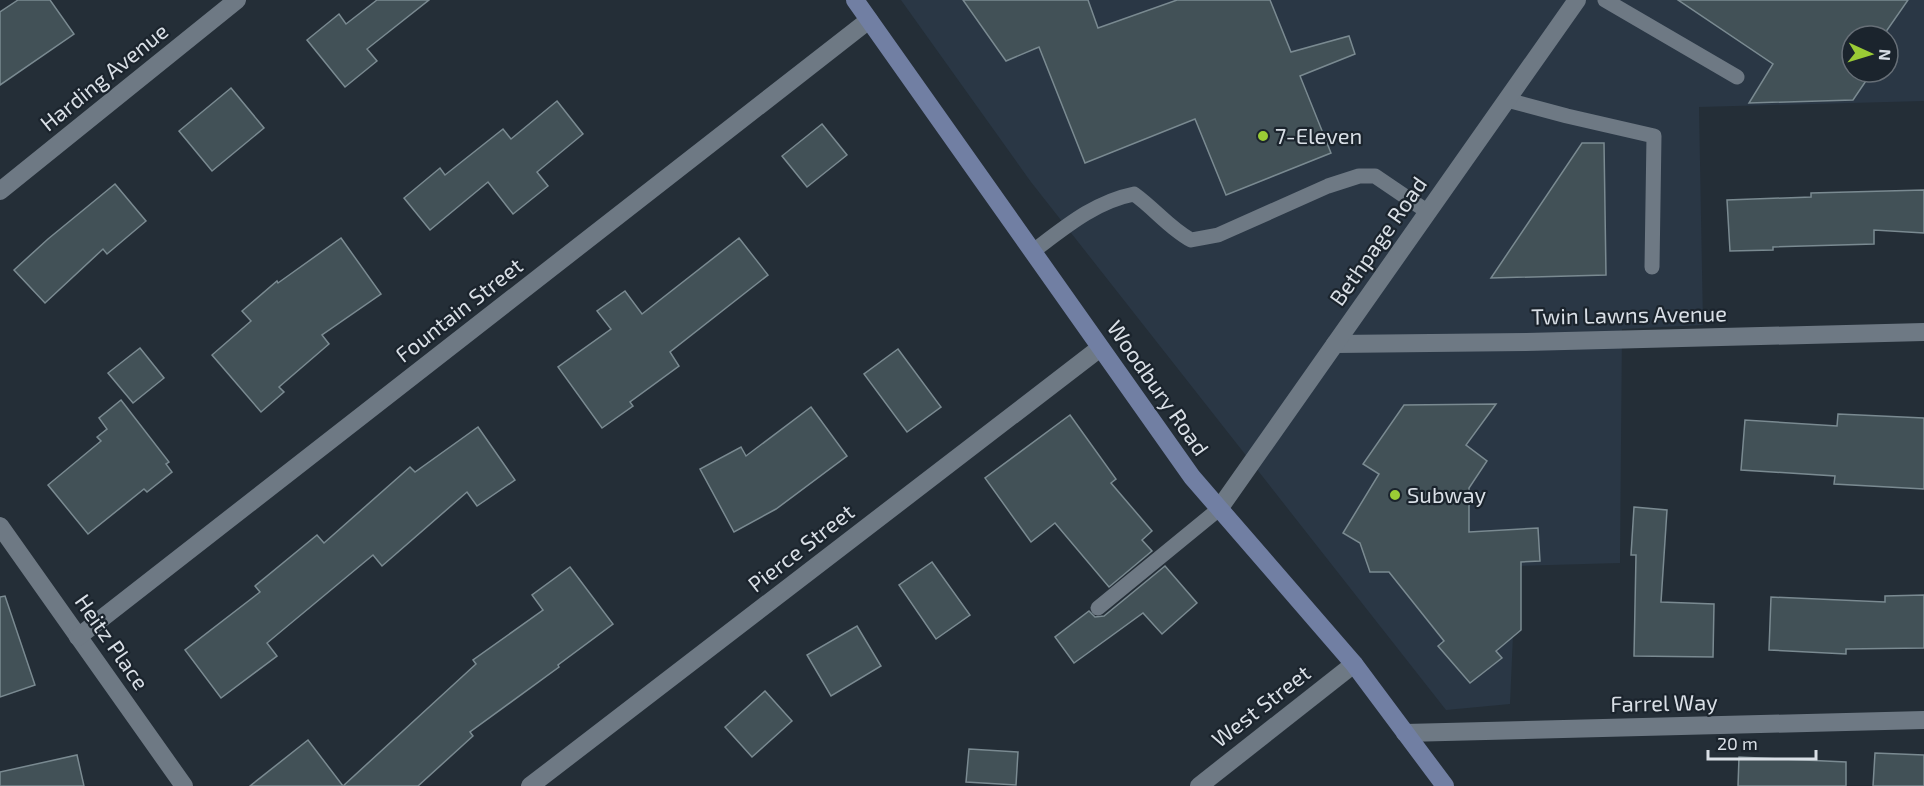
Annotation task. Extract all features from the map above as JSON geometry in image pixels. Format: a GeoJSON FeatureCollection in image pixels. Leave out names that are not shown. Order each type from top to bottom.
{"type":"FeatureCollection","features":[{"type":"Feature","properties":{"kind":"main road","name":"Woodbury Road"},"geometry":{"type":"LineString","coordinates":[[855,0],[1192,477],[1354,664],[1445,786]]}},
{"type":"Feature","properties":{"kind":"street","name":"Harding Avenue"},"geometry":{"type":"LineString","coordinates":[[0,191],[237,0]]}},
{"type":"Feature","properties":{"kind":"street","name":"Bethpage Road"},"geometry":{"type":"LineString","coordinates":[[1219,510],[1577,0]]}},
{"type":"Feature","properties":{"kind":"street","name":"Fountain Street"},"geometry":{"type":"LineString","coordinates":[[78,637],[869,20]]}},
{"type":"Feature","properties":{"kind":"street","name":"Twin Lawns Avenue"},"geometry":{"type":"LineString","coordinates":[[1335,344],[1526,342],[1924,332]]}},
{"type":"Feature","properties":{"kind":"street","name":"Pierce Street"},"geometry":{"type":"LineString","coordinates":[[530,786],[1100,348]]}},
{"type":"Feature","properties":{"kind":"street","name":"Heitz Place"},"geometry":{"type":"LineString","coordinates":[[0,526],[8,553],[78,637],[184,786]]}},
{"type":"Feature","properties":{"kind":"street","name":"West Street"},"geometry":{"type":"LineString","coordinates":[[1199,786],[1354,664]]}},
{"type":"Feature","properties":{"kind":"street","name":"Farrel Way"},"geometry":{"type":"LineString","coordinates":[[1405,733],[1924,720]]}},
{"type":"Feature","properties":{"kind":"lane"},"geometry":{"type":"LineString","coordinates":[[1605,0],[1737,78]]}},
{"type":"Feature","properties":{"kind":"lane"},"geometry":{"type":"LineString","coordinates":[[1507,100],[1654,136],[1652,267]]}},
{"type":"Feature","properties":{"kind":"lane"},"geometry":{"type":"LineString","coordinates":[[1032,252],[1081,214],[1118,197],[1134,194],[1148,204],[1175,231],[1191,240],[1218,235],[1328,186],[1359,176],[1375,176],[1428,212]]}},
{"type":"Feature","properties":{"kind":"lane"},"geometry":{"type":"LineString","coordinates":[[1098,608],[1219,510]]}},
{"type":"Feature","properties":{"kind":"shaded area"},"geometry":{"type":"Polygon","coordinates":[[[901,0],[1924,0],[1924,101],[1699,107],[1703,325],[1622,329],[1620,563],[1516,566],[1510,704],[1446,710],[1031,182],[901,0]]]}},
{"type":"Feature","properties":{"kind":"building"},"geometry":{"type":"Polygon","coordinates":[[[18,0],[50,0],[74,34],[0,85],[0,12],[18,0]]]}},
{"type":"Feature","properties":{"kind":"building"},"geometry":{"type":"Polygon","coordinates":[[[377,0],[429,0],[367,49],[377,61],[345,87],[307,40],[339,14],[346,24],[377,0]]]}},
{"type":"Feature","properties":{"kind":"building"},"geometry":{"type":"Polygon","coordinates":[[[963,0],[1088,0],[1098,28],[1177,0],[1270,0],[1291,52],[1349,36],[1355,54],[1300,76],[1331,153],[1226,195],[1195,119],[1085,163],[1039,47],[1006,61],[963,0]]]}},
{"type":"Feature","properties":{"kind":"building"},"geometry":{"type":"Polygon","coordinates":[[[1678,0],[1908,0],[1891,24],[1840,24],[1840,84],[1864,84],[1853,100],[1749,103],[1773,64],[1678,0]]]}},
{"type":"Feature","properties":{"kind":"building"},"geometry":{"type":"Polygon","coordinates":[[[231,88],[264,128],[212,171],[179,131],[231,88]]]}},
{"type":"Feature","properties":{"kind":"building"},"geometry":{"type":"Polygon","coordinates":[[[557,101],[583,134],[537,172],[548,186],[513,214],[488,182],[430,230],[404,198],[440,168],[445,175],[503,129],[511,139],[557,101]]]}},
{"type":"Feature","properties":{"kind":"building"},"geometry":{"type":"Polygon","coordinates":[[[822,124],[847,155],[807,187],[782,156],[822,124]]]}},
{"type":"Feature","properties":{"kind":"building"},"geometry":{"type":"Polygon","coordinates":[[[1582,143],[1604,143],[1606,275],[1491,278],[1582,143]]]}},
{"type":"Feature","properties":{"kind":"building"},"geometry":{"type":"Polygon","coordinates":[[[115,184],[146,221],[107,254],[103,249],[45,303],[14,270],[115,184]]]}},
{"type":"Feature","properties":{"kind":"building"},"geometry":{"type":"Polygon","coordinates":[[[1924,190],[1924,233],[1874,230],[1874,244],[1773,247],[1773,250],[1730,251],[1727,200],[1811,197],[1811,193],[1924,190]]]}},
{"type":"Feature","properties":{"kind":"building"},"geometry":{"type":"Polygon","coordinates":[[[341,238],[381,294],[322,335],[329,344],[279,387],[284,392],[261,412],[212,355],[251,321],[242,311],[277,281],[278,283],[341,238]]]}},
{"type":"Feature","properties":{"kind":"building"},"geometry":{"type":"Polygon","coordinates":[[[739,238],[768,275],[670,352],[679,366],[630,402],[633,406],[602,428],[558,367],[611,329],[597,311],[625,291],[642,314],[739,238]]]}},
{"type":"Feature","properties":{"kind":"building"},"geometry":{"type":"Polygon","coordinates":[[[140,348],[164,378],[133,403],[108,373],[140,348]]]}},
{"type":"Feature","properties":{"kind":"building"},"geometry":{"type":"Polygon","coordinates":[[[898,349],[941,407],[907,432],[864,374],[898,349]]]}},
{"type":"Feature","properties":{"kind":"building"},"geometry":{"type":"Polygon","coordinates":[[[121,400],[169,462],[166,464],[172,472],[147,492],[144,489],[88,534],[48,485],[101,441],[97,437],[107,429],[99,418],[121,400]]]}},
{"type":"Feature","properties":{"kind":"building"},"geometry":{"type":"Polygon","coordinates":[[[1496,404],[1466,445],[1487,461],[1469,488],[1469,532],[1538,528],[1540,561],[1521,562],[1521,630],[1496,651],[1502,658],[1470,683],[1438,646],[1444,641],[1389,572],[1370,572],[1360,543],[1343,533],[1379,474],[1363,464],[1404,405],[1496,404]]]}},
{"type":"Feature","properties":{"kind":"building"},"geometry":{"type":"Polygon","coordinates":[[[811,407],[847,456],[776,509],[734,532],[700,469],[741,447],[746,456],[811,407]]]}},
{"type":"Feature","properties":{"kind":"building"},"geometry":{"type":"Polygon","coordinates":[[[1838,414],[1924,418],[1924,489],[1834,484],[1835,476],[1741,470],[1745,420],[1837,426],[1838,414]]]}},
{"type":"Feature","properties":{"kind":"building"},"geometry":{"type":"Polygon","coordinates":[[[1070,415],[1116,479],[1111,483],[1152,531],[1142,540],[1152,551],[1109,587],[1055,523],[1031,542],[985,478],[1070,415]]]}},
{"type":"Feature","properties":{"kind":"building"},"geometry":{"type":"Polygon","coordinates":[[[478,427],[515,480],[477,506],[467,492],[382,566],[373,555],[267,643],[277,656],[221,698],[185,650],[260,592],[255,586],[317,535],[324,543],[410,467],[415,472],[478,427]]]}},
{"type":"Feature","properties":{"kind":"building"},"geometry":{"type":"Polygon","coordinates":[[[1634,507],[1667,510],[1661,602],[1714,604],[1713,657],[1634,656],[1636,555],[1631,555],[1634,507]]]}},
{"type":"Feature","properties":{"kind":"building"},"geometry":{"type":"Polygon","coordinates":[[[932,562],[970,615],[936,639],[899,585],[932,562]]]}},
{"type":"Feature","properties":{"kind":"building"},"geometry":{"type":"Polygon","coordinates":[[[1165,566],[1197,603],[1162,634],[1143,613],[1074,663],[1055,637],[1089,611],[1095,617],[1104,616],[1165,566]]]}},
{"type":"Feature","properties":{"kind":"building"},"geometry":{"type":"Polygon","coordinates":[[[570,567],[613,624],[470,732],[473,736],[418,786],[343,786],[476,664],[473,660],[543,610],[532,595],[570,567]]]}},
{"type":"Feature","properties":{"kind":"building"},"geometry":{"type":"Polygon","coordinates":[[[1924,595],[1924,648],[1846,649],[1846,654],[1769,650],[1771,597],[1885,602],[1885,596],[1924,595]]]}},
{"type":"Feature","properties":{"kind":"building"},"geometry":{"type":"Polygon","coordinates":[[[5,596],[35,685],[0,697],[0,597],[5,596]]]}},
{"type":"Feature","properties":{"kind":"building"},"geometry":{"type":"Polygon","coordinates":[[[857,626],[881,666],[831,696],[807,655],[857,626]]]}},
{"type":"Feature","properties":{"kind":"building"},"geometry":{"type":"Polygon","coordinates":[[[765,691],[792,721],[752,757],[725,727],[765,691]]]}},
{"type":"Feature","properties":{"kind":"building"},"geometry":{"type":"Polygon","coordinates":[[[308,740],[343,786],[250,786],[308,740]]]}},
{"type":"Feature","properties":{"kind":"building"},"geometry":{"type":"Polygon","coordinates":[[[969,749],[1018,752],[1016,785],[966,782],[969,749]]]}},
{"type":"Feature","properties":{"kind":"building"},"geometry":{"type":"Polygon","coordinates":[[[1875,753],[1924,755],[1924,786],[1873,786],[1875,753]]]}},
{"type":"Feature","properties":{"kind":"building"},"geometry":{"type":"Polygon","coordinates":[[[77,755],[84,786],[0,786],[0,772],[77,755]]]}},
{"type":"Feature","properties":{"kind":"building"},"geometry":{"type":"Polygon","coordinates":[[[1739,757],[1846,762],[1846,786],[1738,786],[1739,757]]]}},
{"type":"Feature","properties":{"kind":"place","name":"7-Eleven"},"geometry":{"type":"Point","coordinates":[1263,136]}},
{"type":"Feature","properties":{"kind":"place","name":"Subway"},"geometry":{"type":"Point","coordinates":[1395,495]}}]}
